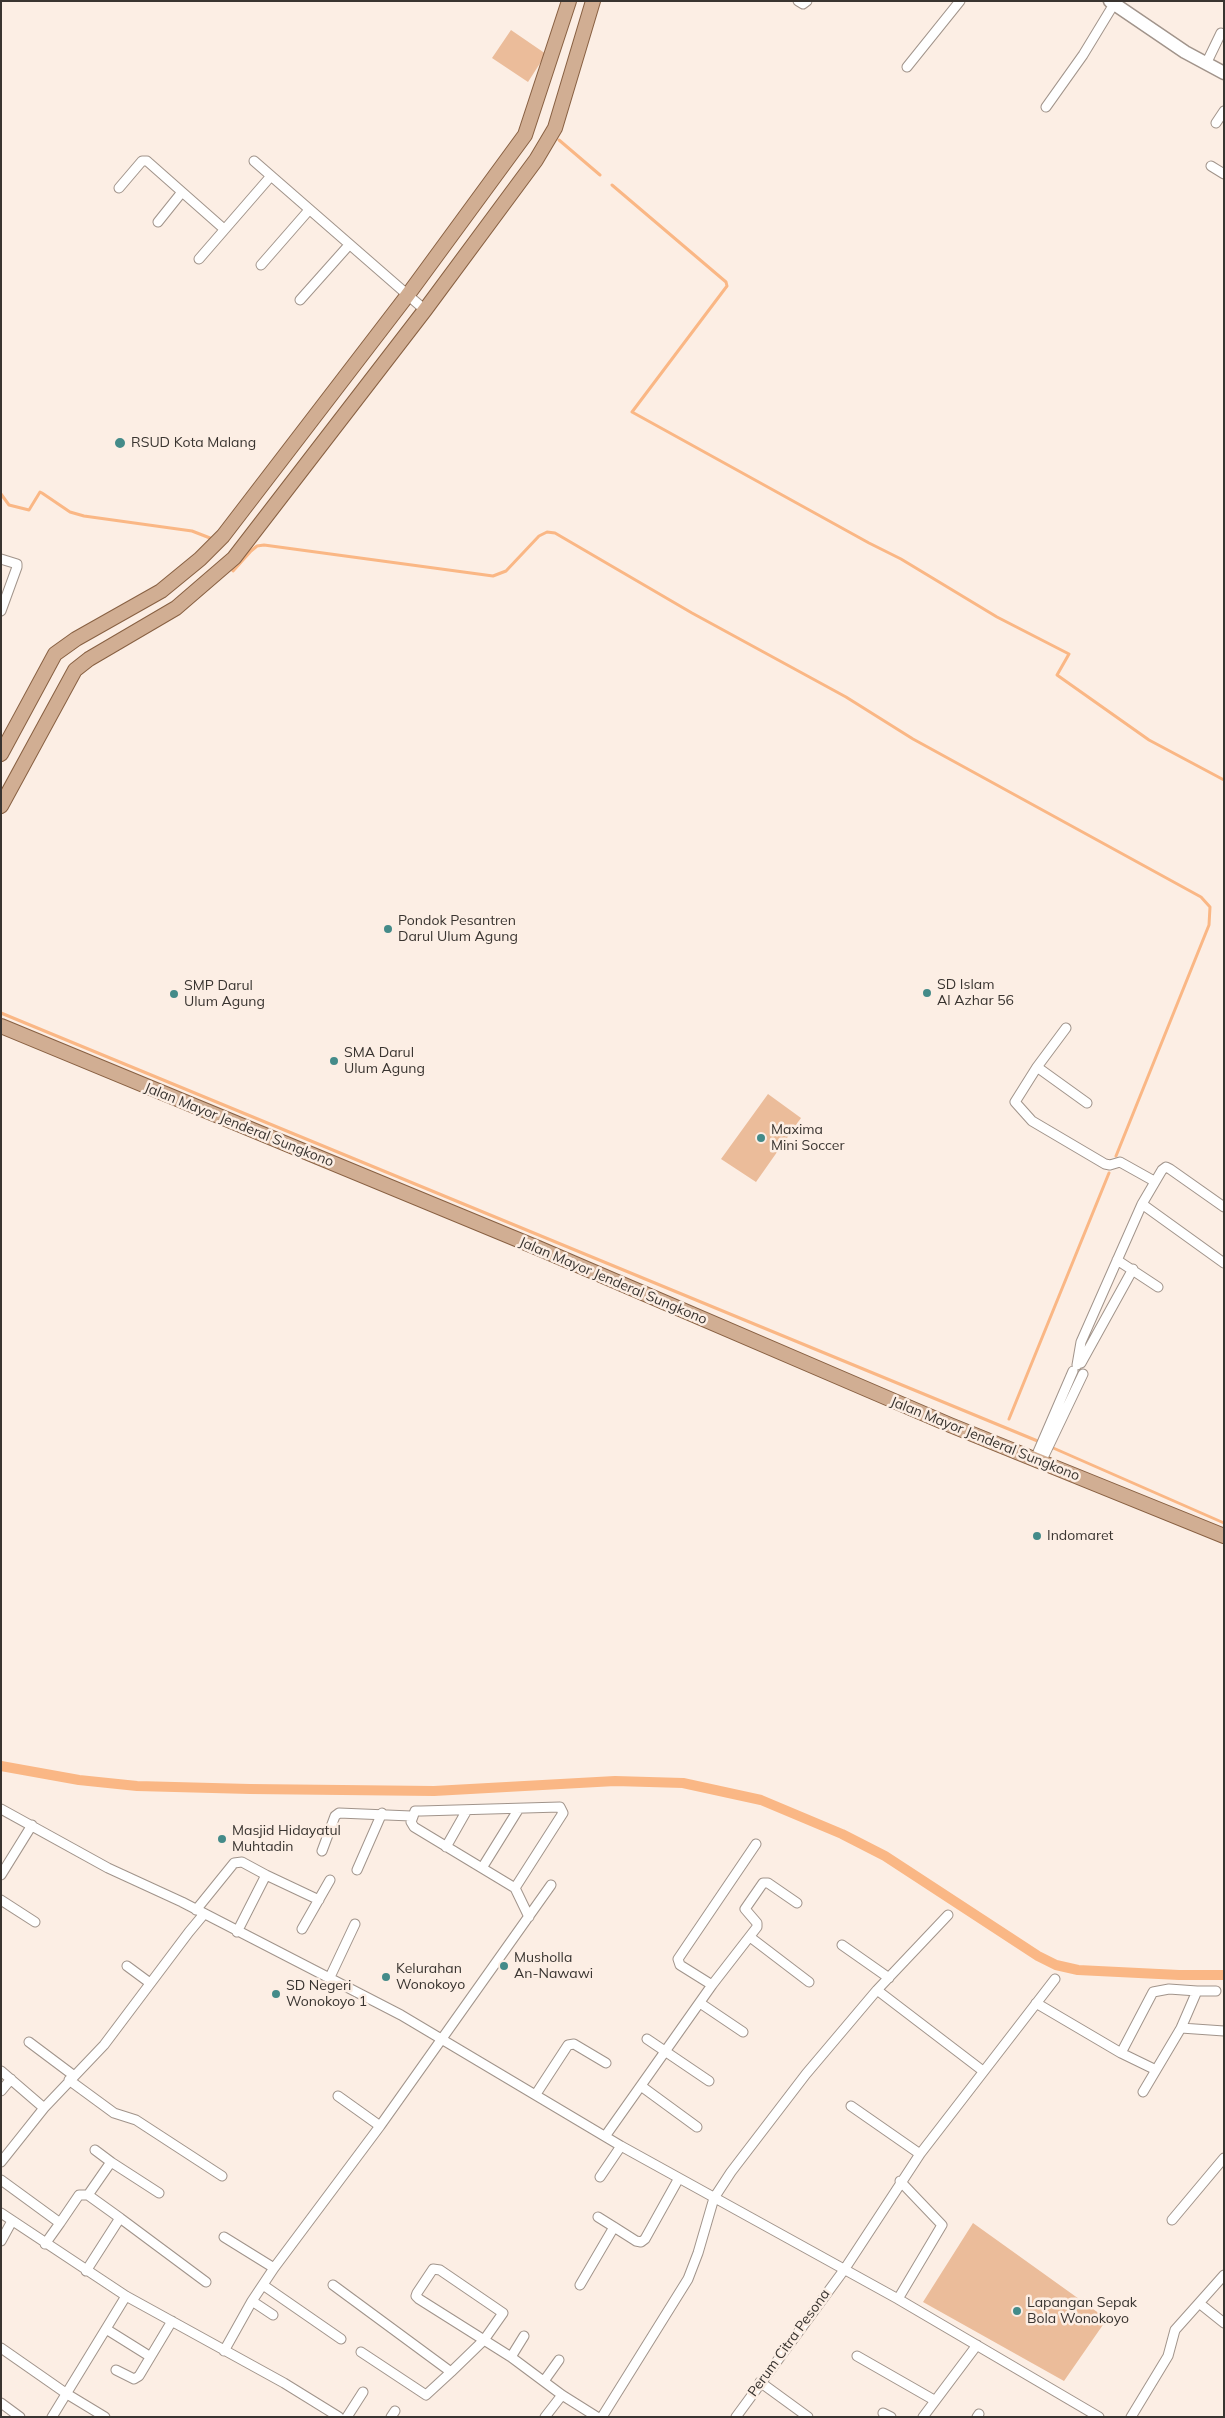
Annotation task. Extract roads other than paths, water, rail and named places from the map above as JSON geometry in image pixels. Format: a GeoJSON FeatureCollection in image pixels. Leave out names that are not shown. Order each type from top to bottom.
{"type":"FeatureCollection","features":[{"type":"Feature","properties":{"kind":"main road"},"geometry":{"type":"LineString","coordinates":[[1,754],[55,654],[76,639],[161,590],[200,559],[234,524],[407,296],[526,135],[569,1]]}},
{"type":"Feature","properties":{"kind":"main road"},"geometry":{"type":"LineString","coordinates":[[1,806],[70,677],[79,665],[176,608],[217,574],[246,543],[425,310],[547,144],[555,128],[593,1]]}},
{"type":"Feature","properties":{"kind":"main road"},"geometry":{"type":"LineString","coordinates":[[1112,3],[1185,52],[1224,73]]}},
{"type":"Feature","properties":{"kind":"main road"},"geometry":{"type":"LineString","coordinates":[[161,590],[176,608]]}},
{"type":"Feature","properties":{"kind":"main road","name":"Jalan Mayor Jenderal Sungkono"},"geometry":{"type":"LineString","coordinates":[[1,1026],[538,1248],[906,1407],[1043,1449],[1224,1536]]}},
{"type":"Feature","properties":{"kind":"street"},"geometry":{"type":"LineString","coordinates":[[798,1],[802,4],[807,1]]}},
{"type":"Feature","properties":{"kind":"street"},"geometry":{"type":"LineString","coordinates":[[907,66],[960,1]]}},
{"type":"Feature","properties":{"kind":"street"},"geometry":{"type":"LineString","coordinates":[[1046,107],[1083,55],[1112,3]]}},
{"type":"Feature","properties":{"kind":"street"},"geometry":{"type":"LineString","coordinates":[[1206,64],[1221,33]]}},
{"type":"Feature","properties":{"kind":"street"},"geometry":{"type":"LineString","coordinates":[[1216,123],[1224,111]]}},
{"type":"Feature","properties":{"kind":"street"},"geometry":{"type":"LineString","coordinates":[[119,188],[145,161],[224,229]]}},
{"type":"Feature","properties":{"kind":"street"},"geometry":{"type":"LineString","coordinates":[[254,161],[348,245],[425,310]]}},
{"type":"Feature","properties":{"kind":"street"},"geometry":{"type":"LineString","coordinates":[[1210,166],[1224,174]]}},
{"type":"Feature","properties":{"kind":"street"},"geometry":{"type":"LineString","coordinates":[[198,259],[271,176]]}},
{"type":"Feature","properties":{"kind":"street"},"geometry":{"type":"LineString","coordinates":[[158,222],[182,192]]}},
{"type":"Feature","properties":{"kind":"street"},"geometry":{"type":"LineString","coordinates":[[261,265],[309,210]]}},
{"type":"Feature","properties":{"kind":"street"},"geometry":{"type":"LineString","coordinates":[[300,300],[348,245]]}},
{"type":"Feature","properties":{"kind":"street"},"geometry":{"type":"LineString","coordinates":[[1,559],[17,564],[1,611]]}},
{"type":"Feature","properties":{"kind":"street"},"geometry":{"type":"LineString","coordinates":[[1066,1028],[1017,1098],[1017,1106],[1032,1120],[1105,1164],[1110,1165],[1120,1162],[1154,1182]]}},
{"type":"Feature","properties":{"kind":"street"},"geometry":{"type":"LineString","coordinates":[[1037,1068],[1087,1103]]}},
{"type":"Feature","properties":{"kind":"street"},"geometry":{"type":"LineString","coordinates":[[1078,1368],[1081,1342],[1116,1260],[1142,1204],[1154,1182],[1166,1167],[1224,1207]]}},
{"type":"Feature","properties":{"kind":"street"},"geometry":{"type":"LineString","coordinates":[[1142,1204],[1224,1263]]}},
{"type":"Feature","properties":{"kind":"street"},"geometry":{"type":"LineString","coordinates":[[1116,1260],[1158,1287]]}},
{"type":"Feature","properties":{"kind":"street"},"geometry":{"type":"LineString","coordinates":[[1043,1449],[1086,1351],[1133,1270]]}},
{"type":"Feature","properties":{"kind":"street"},"geometry":{"type":"LineString","coordinates":[[1,1808],[108,1868],[330,1977],[443,2038],[606,2135],[621,2146],[898,2299],[1099,2417]]}},
{"type":"Feature","properties":{"kind":"street"},"geometry":{"type":"LineString","coordinates":[[515,1888],[563,1813],[560,1808],[421,1811],[414,1812],[411,1816],[411,1822],[414,1827],[515,1888],[528,1917]]}},
{"type":"Feature","properties":{"kind":"street"},"geometry":{"type":"LineString","coordinates":[[446,1847],[467,1810]]}},
{"type":"Feature","properties":{"kind":"street"},"geometry":{"type":"LineString","coordinates":[[482,1868],[518,1810]]}},
{"type":"Feature","properties":{"kind":"street"},"geometry":{"type":"LineString","coordinates":[[322,1851],[335,1816],[339,1813],[382,1813],[411,1816]]}},
{"type":"Feature","properties":{"kind":"street"},"geometry":{"type":"LineString","coordinates":[[357,1870],[382,1813]]}},
{"type":"Feature","properties":{"kind":"street"},"geometry":{"type":"LineString","coordinates":[[1,1875],[32,1825]]}},
{"type":"Feature","properties":{"kind":"street"},"geometry":{"type":"LineString","coordinates":[[712,1985],[680,1965],[678,1959],[756,1844]]}},
{"type":"Feature","properties":{"kind":"street"},"geometry":{"type":"LineString","coordinates":[[1,2162],[44,2108],[104,2045],[234,1863],[242,1862],[319,1900]]}},
{"type":"Feature","properties":{"kind":"street"},"geometry":{"type":"LineString","coordinates":[[237,1932],[266,1875]]}},
{"type":"Feature","properties":{"kind":"street"},"geometry":{"type":"LineString","coordinates":[[302,1929],[330,1880]]}},
{"type":"Feature","properties":{"kind":"street"},"geometry":{"type":"LineString","coordinates":[[606,2135],[712,1985],[758,1924],[744,1909],[763,1883],[768,1883],[797,1903]]}},
{"type":"Feature","properties":{"kind":"street"},"geometry":{"type":"LineString","coordinates":[[224,2351],[252,2301],[274,2268],[380,2126],[551,1885]]}},
{"type":"Feature","properties":{"kind":"street"},"geometry":{"type":"LineString","coordinates":[[1,1900],[35,1922]]}},
{"type":"Feature","properties":{"kind":"street"},"geometry":{"type":"LineString","coordinates":[[602,2417],[688,2279],[698,2253],[714,2198],[731,2172],[806,2074],[877,1990],[948,1915]]}},
{"type":"Feature","properties":{"kind":"street"},"geometry":{"type":"LineString","coordinates":[[330,1977],[355,1924]]}},
{"type":"Feature","properties":{"kind":"street"},"geometry":{"type":"LineString","coordinates":[[750,1936],[809,1982]]}},
{"type":"Feature","properties":{"kind":"street"},"geometry":{"type":"LineString","coordinates":[[842,1945],[889,1978]]}},
{"type":"Feature","properties":{"kind":"street"},"geometry":{"type":"LineString","coordinates":[[127,1966],[150,1982]]}},
{"type":"Feature","properties":{"kind":"street","name":"Perum Citra Pesona"},"geometry":{"type":"LineString","coordinates":[[736,2417],[844,2270],[900,2181],[1055,1979]]}},
{"type":"Feature","properties":{"kind":"street"},"geometry":{"type":"LineString","coordinates":[[1121,2053],[1153,1992],[1169,1989],[1216,1991]]}},
{"type":"Feature","properties":{"kind":"street"},"geometry":{"type":"LineString","coordinates":[[877,1990],[983,2071]]}},
{"type":"Feature","properties":{"kind":"street"},"geometry":{"type":"LineString","coordinates":[[1143,2092],[1181,2028],[1197,1991]]}},
{"type":"Feature","properties":{"kind":"street"},"geometry":{"type":"LineString","coordinates":[[700,2003],[743,2032]]}},
{"type":"Feature","properties":{"kind":"street"},"geometry":{"type":"LineString","coordinates":[[1036,2003],[1121,2053],[1156,2070]]}},
{"type":"Feature","properties":{"kind":"street"},"geometry":{"type":"LineString","coordinates":[[1181,2028],[1224,2030]]}},
{"type":"Feature","properties":{"kind":"street"},"geometry":{"type":"LineString","coordinates":[[647,2039],[709,2081]]}},
{"type":"Feature","properties":{"kind":"street"},"geometry":{"type":"LineString","coordinates":[[30,2042],[114,2113],[136,2120],[222,2176]]}},
{"type":"Feature","properties":{"kind":"street"},"geometry":{"type":"LineString","coordinates":[[536,2094],[568,2045],[574,2044],[606,2064]]}},
{"type":"Feature","properties":{"kind":"street"},"geometry":{"type":"LineString","coordinates":[[1,2071],[44,2108]]}},
{"type":"Feature","properties":{"kind":"street"},"geometry":{"type":"LineString","coordinates":[[1,2091],[11,2079]]}},
{"type":"Feature","properties":{"kind":"street"},"geometry":{"type":"LineString","coordinates":[[640,2086],[697,2127]]}},
{"type":"Feature","properties":{"kind":"street"},"geometry":{"type":"LineString","coordinates":[[338,2096],[380,2126]]}},
{"type":"Feature","properties":{"kind":"street"},"geometry":{"type":"LineString","coordinates":[[851,2106],[920,2154]]}},
{"type":"Feature","properties":{"kind":"street"},"geometry":{"type":"LineString","coordinates":[[600,2177],[621,2146]]}},
{"type":"Feature","properties":{"kind":"street"},"geometry":{"type":"LineString","coordinates":[[95,2150],[158,2193]]}},
{"type":"Feature","properties":{"kind":"street"},"geometry":{"type":"LineString","coordinates":[[1172,2220],[1224,2158]]}},
{"type":"Feature","properties":{"kind":"street"},"geometry":{"type":"LineString","coordinates":[[88,2195],[111,2162]]}},
{"type":"Feature","properties":{"kind":"street"},"geometry":{"type":"LineString","coordinates":[[598,2217],[641,2242],[646,2239],[679,2178]]}},
{"type":"Feature","properties":{"kind":"street"},"geometry":{"type":"LineString","coordinates":[[1,2180],[60,2223]]}},
{"type":"Feature","properties":{"kind":"street"},"geometry":{"type":"LineString","coordinates":[[898,2299],[942,2226],[900,2181]]}},
{"type":"Feature","properties":{"kind":"street"},"geometry":{"type":"LineString","coordinates":[[45,2244],[79,2195],[88,2195],[206,2282]]}},
{"type":"Feature","properties":{"kind":"street"},"geometry":{"type":"LineString","coordinates":[[1,2213],[126,2296],[284,2383],[339,2417]]}},
{"type":"Feature","properties":{"kind":"street"},"geometry":{"type":"LineString","coordinates":[[86,2271],[120,2218]]}},
{"type":"Feature","properties":{"kind":"street"},"geometry":{"type":"LineString","coordinates":[[1,2241],[12,2221]]}},
{"type":"Feature","properties":{"kind":"street"},"geometry":{"type":"LineString","coordinates":[[580,2285],[614,2227]]}},
{"type":"Feature","properties":{"kind":"street"},"geometry":{"type":"LineString","coordinates":[[224,2237],[274,2268]]}},
{"type":"Feature","properties":{"kind":"street"},"geometry":{"type":"LineString","coordinates":[[361,2352],[426,2395],[484,2340],[503,2313],[440,2270],[433,2269],[416,2296],[484,2340],[511,2357],[562,2395],[597,2417]]}},
{"type":"Feature","properties":{"kind":"street"},"geometry":{"type":"LineString","coordinates":[[1131,2417],[1168,2356],[1175,2330],[1224,2275]]}},
{"type":"Feature","properties":{"kind":"street"},"geometry":{"type":"LineString","coordinates":[[263,2285],[341,2339]]}},
{"type":"Feature","properties":{"kind":"street"},"geometry":{"type":"LineString","coordinates":[[333,2285],[451,2372]]}},
{"type":"Feature","properties":{"kind":"street"},"geometry":{"type":"LineString","coordinates":[[52,2417],[126,2296]]}},
{"type":"Feature","properties":{"kind":"street"},"geometry":{"type":"LineString","coordinates":[[252,2301],[273,2315]]}},
{"type":"Feature","properties":{"kind":"street"},"geometry":{"type":"LineString","coordinates":[[1199,2303],[1224,2323]]}},
{"type":"Feature","properties":{"kind":"street"},"geometry":{"type":"LineString","coordinates":[[116,2370],[134,2379],[139,2376],[172,2322]]}},
{"type":"Feature","properties":{"kind":"street"},"geometry":{"type":"LineString","coordinates":[[106,2329],[146,2354]]}},
{"type":"Feature","properties":{"kind":"street"},"geometry":{"type":"LineString","coordinates":[[511,2357],[524,2336]]}},
{"type":"Feature","properties":{"kind":"street"},"geometry":{"type":"LineString","coordinates":[[923,2417],[977,2345]]}},
{"type":"Feature","properties":{"kind":"street"},"geometry":{"type":"LineString","coordinates":[[1,2348],[67,2394],[105,2417]]}},
{"type":"Feature","properties":{"kind":"street"},"geometry":{"type":"LineString","coordinates":[[857,2356],[934,2400]]}},
{"type":"Feature","properties":{"kind":"street"},"geometry":{"type":"LineString","coordinates":[[544,2381],[560,2360]]}},
{"type":"Feature","properties":{"kind":"street"},"geometry":{"type":"LineString","coordinates":[[760,2382],[808,2417]]}},
{"type":"Feature","properties":{"kind":"street"},"geometry":{"type":"LineString","coordinates":[[347,2417],[363,2392]]}},
{"type":"Feature","properties":{"kind":"street"},"geometry":{"type":"LineString","coordinates":[[545,2417],[562,2395]]}},
{"type":"Feature","properties":{"kind":"street"},"geometry":{"type":"LineString","coordinates":[[1,2403],[20,2417]]}},
{"type":"Feature","properties":{"kind":"waterway"},"geometry":{"type":"LineString","coordinates":[[559,140],[600,175]]}},
{"type":"Feature","properties":{"kind":"waterway"},"geometry":{"type":"LineString","coordinates":[[612,185],[726,282],[727,286],[632,412],[901,559],[997,617],[1069,654],[1057,675],[1149,740],[1224,780]]}},
{"type":"Feature","properties":{"kind":"waterway"},"geometry":{"type":"LineString","coordinates":[[1,494],[9,505],[29,510],[40,492],[70,512],[84,516],[192,531],[210,538]]}},
{"type":"Feature","properties":{"kind":"waterway"},"geometry":{"type":"LineString","coordinates":[[233,571],[251,551],[257,546],[264,545],[493,576],[506,571],[539,536],[547,532],[555,533],[692,613],[846,697],[913,739],[1201,897],[1210,907],[1209,925],[1116,1156]]}},
{"type":"Feature","properties":{"kind":"waterway"},"geometry":{"type":"LineString","coordinates":[[1,1013],[1040,1442]]}},
{"type":"Feature","properties":{"kind":"waterway"},"geometry":{"type":"LineString","coordinates":[[1009,1419],[1109,1173]]}},
{"type":"Feature","properties":{"kind":"waterway"},"geometry":{"type":"LineString","coordinates":[[1051,1447],[1224,1523]]}},
{"type":"Feature","properties":{"kind":"waterway"},"geometry":{"type":"LineString","coordinates":[[1,1766],[79,1780],[137,1786],[250,1789],[434,1791],[615,1781],[683,1783],[761,1800],[842,1834],[885,1856],[1038,1956],[1056,1965],[1078,1970],[1179,1975],[1224,1975]]}},
{"type":"Feature","properties":{"kind":"place","name":"RSUD Kota Malang"},"geometry":{"type":"Point","coordinates":[120,443]}},
{"type":"Feature","properties":{"kind":"place","name":"Pondok Pesantren Darul Ulum Agung"},"geometry":{"type":"Point","coordinates":[388,929]}},
{"type":"Feature","properties":{"kind":"place","name":"SD Islam Al Azhar 56"},"geometry":{"type":"Point","coordinates":[927,993]}},
{"type":"Feature","properties":{"kind":"place","name":"SMP Darul Ulum Agung"},"geometry":{"type":"Point","coordinates":[174,994]}},
{"type":"Feature","properties":{"kind":"place","name":"SMA Darul Ulum Agung"},"geometry":{"type":"Point","coordinates":[334,1061]}},
{"type":"Feature","properties":{"kind":"place","name":"Maxima Mini Soccer"},"geometry":{"type":"Point","coordinates":[761,1138]}},
{"type":"Feature","properties":{"kind":"place","name":"Indomaret"},"geometry":{"type":"Point","coordinates":[1037,1536]}},
{"type":"Feature","properties":{"kind":"place","name":"Masjid Hidayatul Muhtadin"},"geometry":{"type":"Point","coordinates":[222,1839]}},
{"type":"Feature","properties":{"kind":"place","name":"Musholla An-Nawawi"},"geometry":{"type":"Point","coordinates":[504,1966]}},
{"type":"Feature","properties":{"kind":"place","name":"Kelurahan Wonokoyo"},"geometry":{"type":"Point","coordinates":[386,1977]}},
{"type":"Feature","properties":{"kind":"place","name":"SD Negeri Wonokoyo 1"},"geometry":{"type":"Point","coordinates":[276,1994]}},
{"type":"Feature","properties":{"kind":"place","name":"Lapangan Sepak Bola Wonokoyo"},"geometry":{"type":"Point","coordinates":[1017,2311]}}]}
